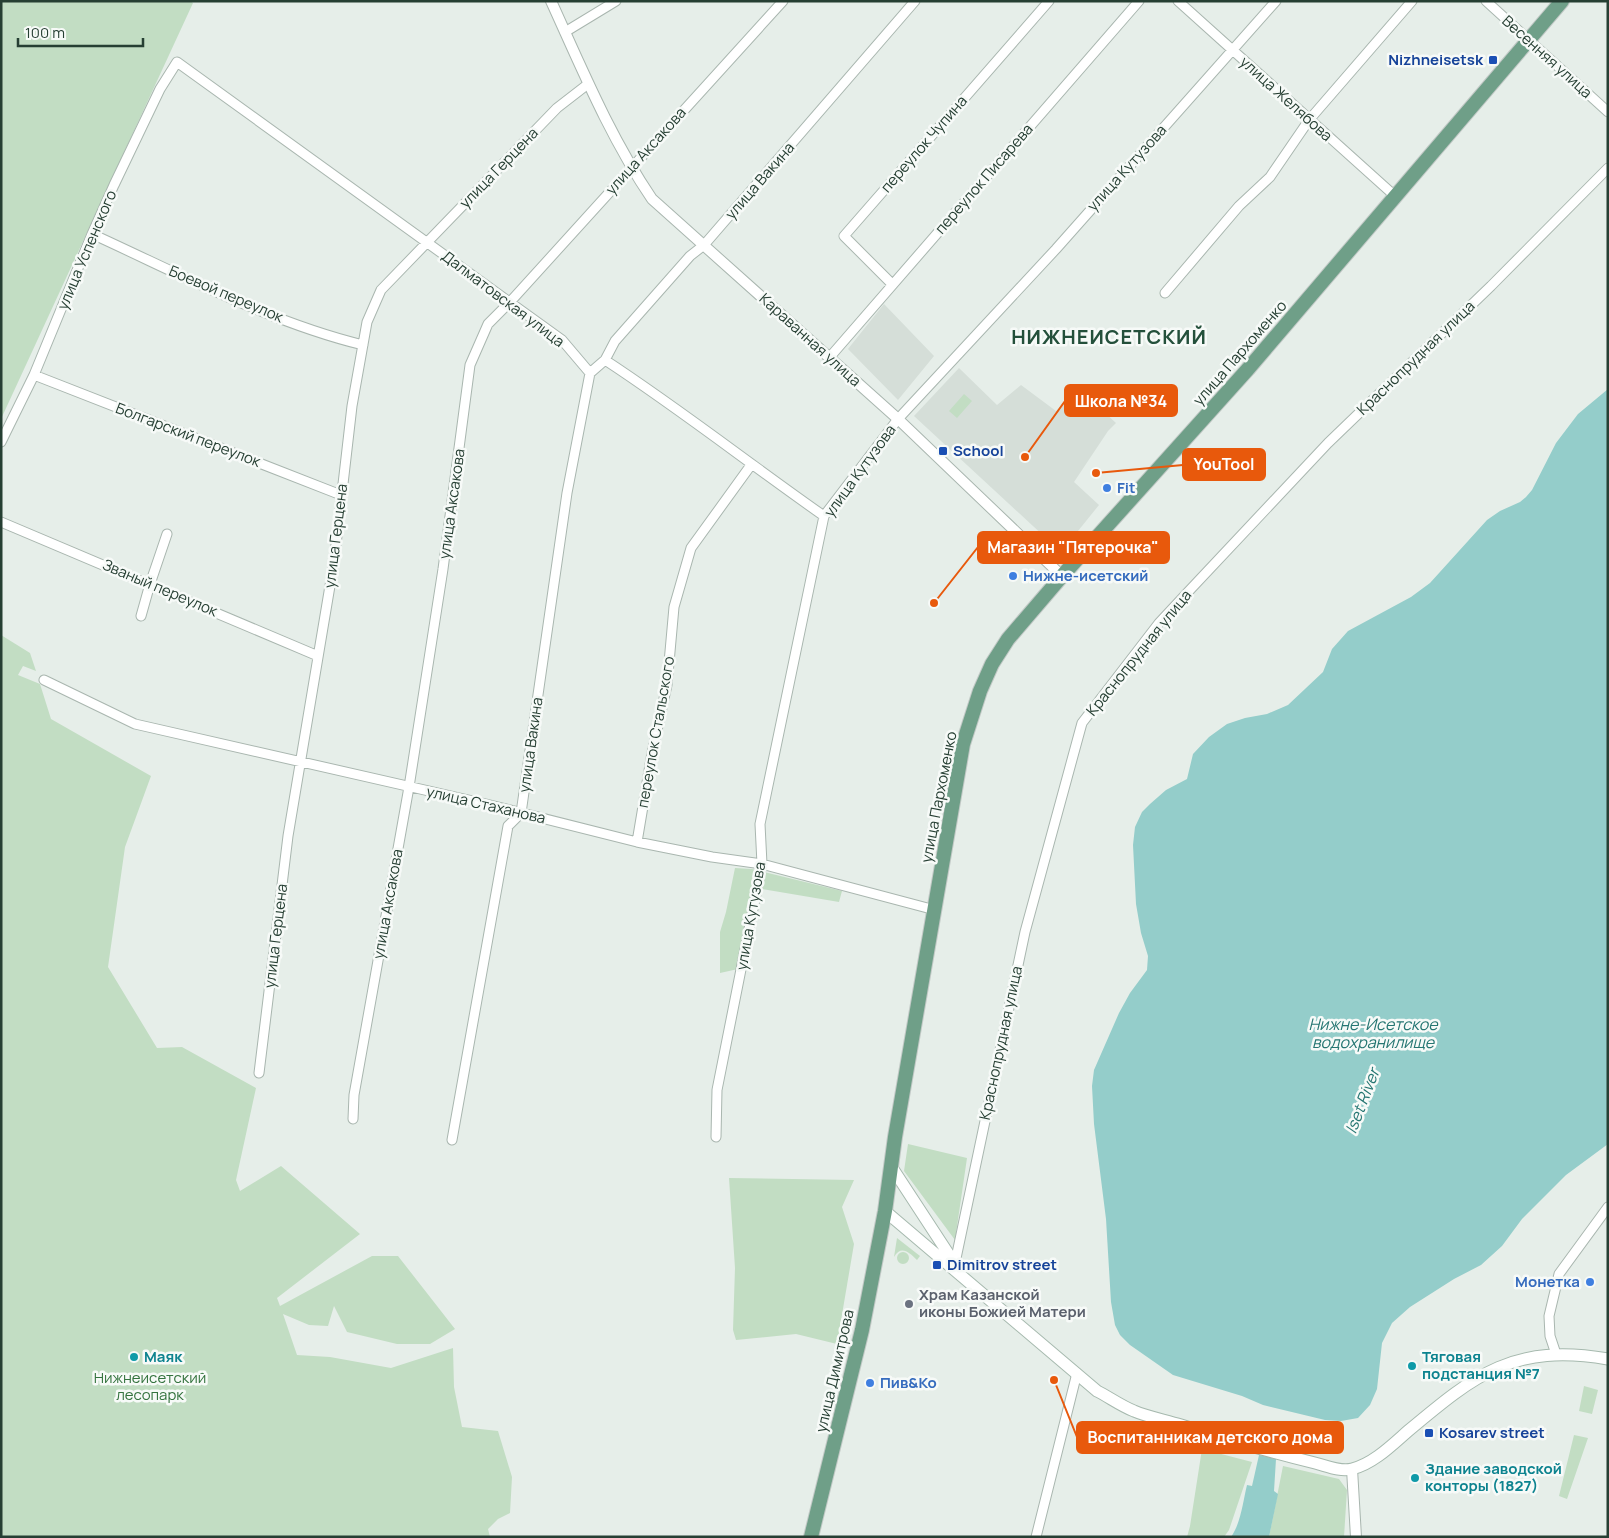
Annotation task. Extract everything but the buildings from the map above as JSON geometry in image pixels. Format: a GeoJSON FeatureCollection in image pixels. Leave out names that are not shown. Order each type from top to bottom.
{"type":"FeatureCollection","features":[{"type":"Feature","properties":{"kind":"main road","name":"улица Пархоменко"},"geometry":{"type":"LineString","coordinates":[[885,1211],[963,744],[980,691],[992,664],[1008,639],[1062,576],[1248,369],[1562,1]]}},
{"type":"Feature","properties":{"kind":"main road"},"geometry":{"type":"LineString","coordinates":[[891,1166],[965,1278]]}},
{"type":"Feature","properties":{"kind":"main road"},"geometry":{"type":"LineString","coordinates":[[885,1211],[1097,1390],[1134,1411],[1287,1456],[1343,1470],[1363,1465],[1481,1375],[1502,1366],[1524,1358],[1556,1354],[1577,1354],[1608,1359]]}},
{"type":"Feature","properties":{"kind":"main road","name":"улица Димитрова"},"geometry":{"type":"LineString","coordinates":[[811,1537],[862,1330],[885,1211]]}},
{"type":"Feature","properties":{"kind":"street","name":"Караванная улица"},"geometry":{"type":"LineString","coordinates":[[551,1],[588,84],[630,168],[652,199],[898,419],[1062,576]]}},
{"type":"Feature","properties":{"kind":"street"},"geometry":{"type":"LineString","coordinates":[[565,32],[616,1]]}},
{"type":"Feature","properties":{"kind":"street","name":"улица Аксакова"},"geometry":{"type":"LineString","coordinates":[[352,1119],[356,1085],[409,787],[443,569],[470,365],[488,324],[783,1]]}},
{"type":"Feature","properties":{"kind":"street","name":"улица Вакина"},"geometry":{"type":"LineString","coordinates":[[605,360],[615,341],[690,256],[704,245],[915,1]]}},
{"type":"Feature","properties":{"kind":"street","name":"переулок Чупина"},"geometry":{"type":"LineString","coordinates":[[892,284],[844,236],[1049,1]]}},
{"type":"Feature","properties":{"kind":"street","name":"переулок Писарева"},"geometry":{"type":"LineString","coordinates":[[829,358],[1139,1]]}},
{"type":"Feature","properties":{"kind":"street","name":"улица Желябова"},"geometry":{"type":"LineString","coordinates":[[1178,1],[1396,197]]}},
{"type":"Feature","properties":{"kind":"street","name":"улица Кутузова"},"geometry":{"type":"LineString","coordinates":[[716,1136],[717,1090],[762,864],[760,824],[824,516],[898,419],[1056,249],[1276,1]]}},
{"type":"Feature","properties":{"kind":"street"},"geometry":{"type":"LineString","coordinates":[[1165,293],[1239,206],[1270,176],[1309,120],[1412,1]]}},
{"type":"Feature","properties":{"kind":"street","name":"Весенняя улица"},"geometry":{"type":"LineString","coordinates":[[1486,1],[1608,112]]}},
{"type":"Feature","properties":{"kind":"street","name":"улица Успенского"},"geometry":{"type":"LineString","coordinates":[[1,442],[34,375],[92,234],[160,89],[177,62]]}},
{"type":"Feature","properties":{"kind":"street","name":"Далматовская улица"},"geometry":{"type":"LineString","coordinates":[[177,62],[562,340],[590,373]]}},
{"type":"Feature","properties":{"kind":"street","name":"улица Герцена"},"geometry":{"type":"LineString","coordinates":[[259,1073],[288,836],[334,562],[352,406],[367,322],[381,290],[557,108],[588,84]]}},
{"type":"Feature","properties":{"kind":"street","name":"Краснопрудная улица"},"geometry":{"type":"LineString","coordinates":[[955,1263],[1025,932],[1082,724],[1159,623],[1328,443],[1491,286],[1608,168]]}},
{"type":"Feature","properties":{"kind":"street","name":"Боевой переулок"},"geometry":{"type":"LineString","coordinates":[[92,234],[242,303],[326,336],[363,345]]}},
{"type":"Feature","properties":{"kind":"street"},"geometry":{"type":"LineString","coordinates":[[590,373],[605,360],[658,395],[751,465],[824,516]]}},
{"type":"Feature","properties":{"kind":"street","name":"улица Вакина"},"geometry":{"type":"LineString","coordinates":[[452,1140],[508,826],[521,813],[567,493],[590,373]]}},
{"type":"Feature","properties":{"kind":"street","name":"Болгарский переулок"},"geometry":{"type":"LineString","coordinates":[[34,375],[342,495]]}},
{"type":"Feature","properties":{"kind":"street","name":"переулок Стальского"},"geometry":{"type":"LineString","coordinates":[[637,842],[652,753],[667,685],[674,607],[691,548],[751,465]]}},
{"type":"Feature","properties":{"kind":"street","name":"Званый переулок"},"geometry":{"type":"LineString","coordinates":[[1,522],[318,656]]}},
{"type":"Feature","properties":{"kind":"street"},"geometry":{"type":"LineString","coordinates":[[141,616],[167,534]]}},
{"type":"Feature","properties":{"kind":"street","name":"улица Стаханова"},"geometry":{"type":"LineString","coordinates":[[44,680],[135,724],[521,813],[637,842],[712,857],[762,864],[935,910]]}},
{"type":"Feature","properties":{"kind":"street"},"geometry":{"type":"LineString","coordinates":[[1556,1354],[1550,1336],[1549,1316],[1559,1274],[1608,1207]]}},
{"type":"Feature","properties":{"kind":"street"},"geometry":{"type":"LineString","coordinates":[[1036,1537],[1077,1373]]}},
{"type":"Feature","properties":{"kind":"street"},"geometry":{"type":"LineString","coordinates":[[1352,1469],[1356,1537]]}},
{"type":"Feature","properties":{"kind":"shaded area"},"geometry":{"type":"Polygon","coordinates":[[[884,304],[934,356],[898,400],[848,349],[884,304]]]}},
{"type":"Feature","properties":{"kind":"shaded area"},"geometry":{"type":"Polygon","coordinates":[[[959,368],[997,405],[1021,385],[1056,411],[1078,388],[1116,423],[1108,431],[1074,482],[1099,505],[1061,552],[914,416],[959,368]]]}},
{"type":"Feature","properties":{"kind":"green space"},"geometry":{"type":"Polygon","coordinates":[[[1,1],[190,1],[193,3],[1,419],[1,1]]]}},
{"type":"Feature","properties":{"kind":"green space"},"geometry":{"type":"Polygon","coordinates":[[[964,394],[972,401],[957,418],[949,411],[964,394]]]}},
{"type":"Feature","properties":{"kind":"green space","name":"Нижнеисетский лесопарк"},"geometry":{"type":"Polygon","coordinates":[[[1,635],[30,653],[36,671],[23,666],[18,675],[40,684],[51,719],[151,776],[125,847],[108,967],[157,1048],[182,1047],[256,1088],[236,1180],[240,1191],[281,1166],[360,1234],[277,1298],[280,1306],[372,1256],[398,1256],[455,1329],[430,1344],[397,1344],[347,1332],[334,1306],[328,1326],[309,1325],[283,1314],[297,1355],[330,1357],[391,1368],[453,1348],[454,1387],[462,1427],[498,1431],[512,1477],[510,1513],[498,1519],[488,1529],[490,1537],[1,1537],[1,635]]]}},
{"type":"Feature","properties":{"kind":"green space"},"geometry":{"type":"Polygon","coordinates":[[[735,868],[752,869],[842,891],[839,902],[762,889],[738,969],[720,973],[720,932],[735,868]]]}},
{"type":"Feature","properties":{"kind":"green space"},"geometry":{"type":"Polygon","coordinates":[[[908,1144],[967,1158],[955,1240],[904,1171],[908,1144]]]}},
{"type":"Feature","properties":{"kind":"green space"},"geometry":{"type":"Polygon","coordinates":[[[729,1178],[854,1180],[842,1207],[854,1244],[837,1344],[796,1334],[736,1340],[733,1330],[735,1268],[729,1178]]]}},
{"type":"Feature","properties":{"kind":"green space"},"geometry":{"type":"Polygon","coordinates":[[[897,1238],[920,1256],[917,1260],[905,1251],[899,1251],[894,1257],[897,1238]]]}},
{"type":"Feature","properties":{"kind":"green space"},"geometry":{"type":"Polygon","coordinates":[[[903,1252],[909,1258],[903,1264],[897,1258],[903,1252]]]}},
{"type":"Feature","properties":{"kind":"green space"},"geometry":{"type":"Polygon","coordinates":[[[1584,1386],[1598,1390],[1592,1414],[1579,1411],[1584,1386]]]}},
{"type":"Feature","properties":{"kind":"green space"},"geometry":{"type":"Polygon","coordinates":[[[1574,1435],[1588,1438],[1567,1499],[1559,1496],[1574,1435]]]}},
{"type":"Feature","properties":{"kind":"green space"},"geometry":{"type":"Polygon","coordinates":[[[1202,1449],[1252,1462],[1229,1530],[1224,1537],[1187,1537],[1202,1449]]]}},
{"type":"Feature","properties":{"kind":"green space"},"geometry":{"type":"Polygon","coordinates":[[[1283,1466],[1339,1479],[1347,1490],[1344,1537],[1269,1537],[1283,1466]]]}},
{"type":"Feature","properties":{"kind":"water","name":"Нижне-Исетское водохранилище"},"geometry":{"type":"Polygon","coordinates":[[[1608,389],[1608,1144],[1566,1175],[1522,1219],[1502,1246],[1481,1265],[1454,1279],[1410,1307],[1392,1323],[1382,1343],[1377,1389],[1370,1405],[1358,1418],[1341,1421],[1325,1420],[1263,1405],[1242,1396],[1173,1375],[1130,1345],[1120,1335],[1115,1325],[1111,1302],[1106,1219],[1094,1124],[1092,1086],[1094,1070],[1119,1013],[1130,993],[1147,970],[1148,956],[1141,933],[1136,904],[1133,845],[1135,827],[1142,812],[1150,804],[1166,790],[1187,779],[1193,754],[1209,737],[1227,724],[1267,714],[1288,705],[1323,672],[1332,649],[1348,631],[1411,597],[1430,583],[1487,520],[1526,497],[1532,490],[1556,443],[1578,414],[1608,389]]]}},
{"type":"Feature","properties":{"kind":"water"},"geometry":{"type":"Polygon","coordinates":[[[1259,1455],[1276,1459],[1274,1491],[1278,1494],[1269,1537],[1231,1537],[1239,1519],[1247,1485],[1252,1486],[1259,1455]]]}},
{"type":"Feature","properties":{"kind":"place","name":"Nizhneisetsk"},"geometry":{"type":"Point","coordinates":[1493,60]}},
{"type":"Feature","properties":{"kind":"place","name":"School"},"geometry":{"type":"Point","coordinates":[943,451]}},
{"type":"Feature","properties":{"kind":"place","name":"Школа №34"},"geometry":{"type":"Point","coordinates":[1025,457]}},
{"type":"Feature","properties":{"kind":"place","name":"YouTool"},"geometry":{"type":"Point","coordinates":[1096,473]}},
{"type":"Feature","properties":{"kind":"place","name":"Fit"},"geometry":{"type":"Point","coordinates":[1107,488]}},
{"type":"Feature","properties":{"kind":"place","name":"Нижне-исетский"},"geometry":{"type":"Point","coordinates":[1013,576]}},
{"type":"Feature","properties":{"kind":"place","name":"Магазин \"Пятерочка\""},"geometry":{"type":"Point","coordinates":[934,603]}},
{"type":"Feature","properties":{"kind":"place","name":"Dimitrov street"},"geometry":{"type":"Point","coordinates":[937,1265]}},
{"type":"Feature","properties":{"kind":"place","name":"Монетка"},"geometry":{"type":"Point","coordinates":[1590,1282]}},
{"type":"Feature","properties":{"kind":"place","name":"Храм Казанской иконы Божией Матери"},"geometry":{"type":"Point","coordinates":[909,1304]}},
{"type":"Feature","properties":{"kind":"place","name":"Маяк"},"geometry":{"type":"Point","coordinates":[134,1357]}},
{"type":"Feature","properties":{"kind":"place","name":"Тяговая подстанция №7"},"geometry":{"type":"Point","coordinates":[1412,1366]}},
{"type":"Feature","properties":{"kind":"place","name":"Воспитанникам детского дома"},"geometry":{"type":"Point","coordinates":[1054,1380]}},
{"type":"Feature","properties":{"kind":"place","name":"Пив&Ко"},"geometry":{"type":"Point","coordinates":[870,1383]}},
{"type":"Feature","properties":{"kind":"place","name":"Kosarev street"},"geometry":{"type":"Point","coordinates":[1429,1433]}},
{"type":"Feature","properties":{"kind":"place","name":"Здание заводской конторы (1827)"},"geometry":{"type":"Point","coordinates":[1415,1478]}},
{"type":"Feature","properties":{"kind":"district","name":"НИЖНЕИСЕТСКИЙ"},"geometry":{"type":"Point","coordinates":[1109,337]}},
{"type":"Feature","properties":{"kind":"water label","name":"Iset River"},"geometry":{"type":"Point","coordinates":[1362,1101]}}]}
